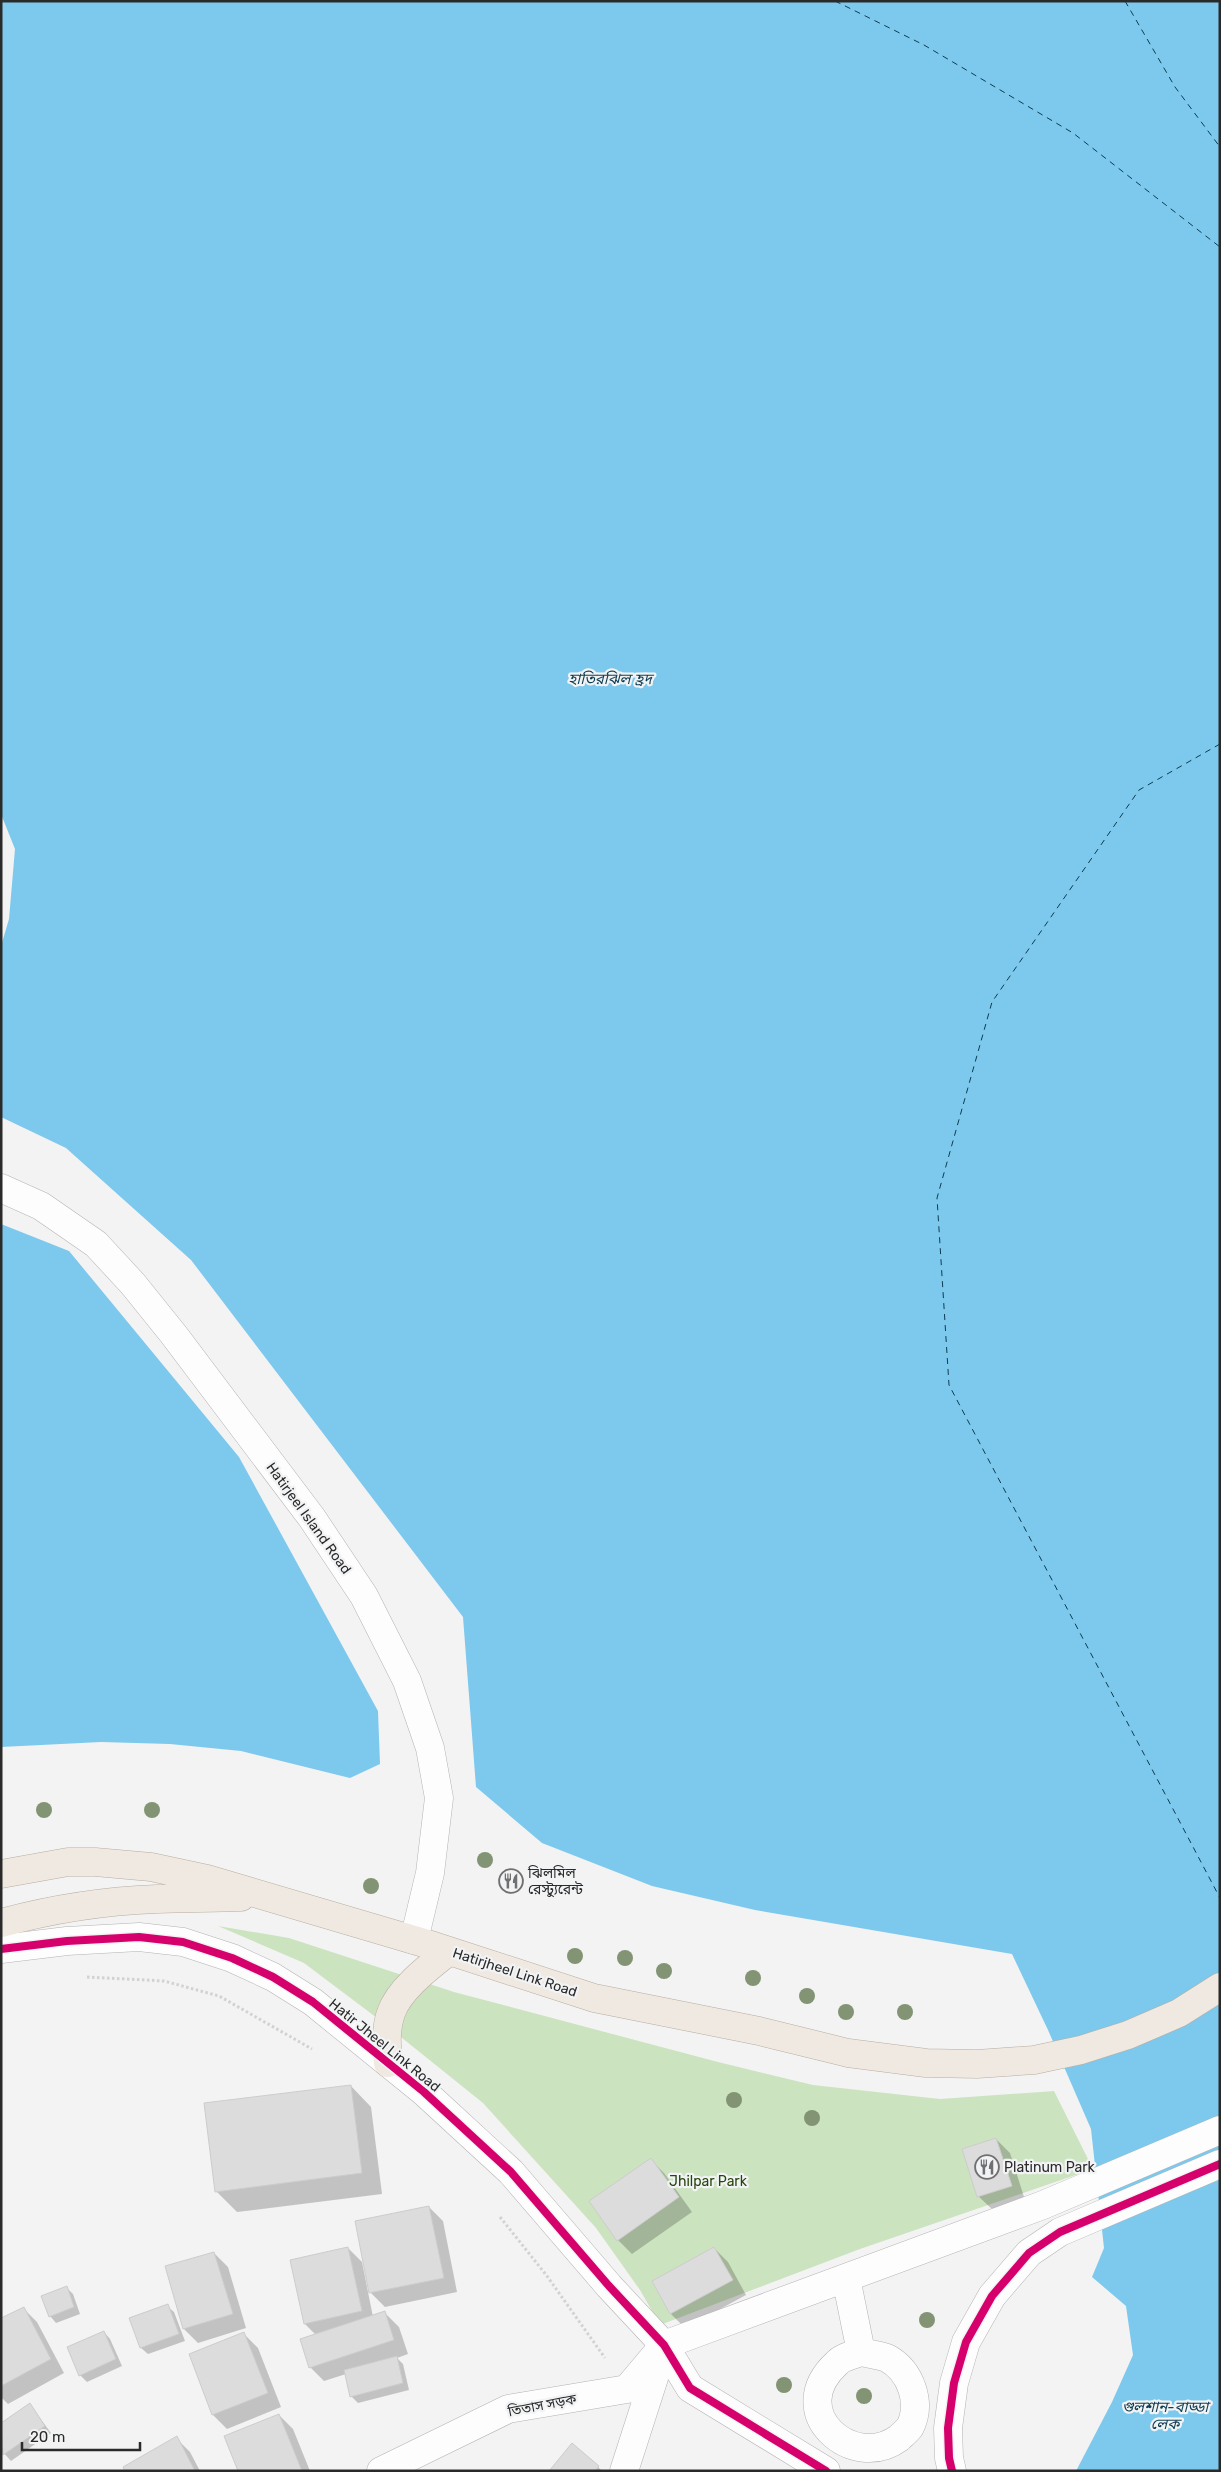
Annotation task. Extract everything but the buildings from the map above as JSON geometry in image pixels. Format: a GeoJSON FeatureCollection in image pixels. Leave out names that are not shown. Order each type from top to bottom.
{"type":"FeatureCollection","features":[{"type":"Feature","properties":{"kind":"main road","name":"Hatirjheel Link Road"},"geometry":{"type":"LineString","coordinates":[[1,1874],[68,1862],[95,1862],[150,1867],[207,1879],[265,1896],[414,1940],[594,1998],[759,2031],[848,2053],[926,2063],[977,2064],[1034,2060],[1081,2050],[1128,2035],[1179,2013],[1220,1987]]}},
{"type":"Feature","properties":{"kind":"main road"},"geometry":{"type":"LineString","coordinates":[[1,1923],[35,1914],[86,1906],[156,1899],[265,1896]]}},
{"type":"Feature","properties":{"kind":"main road"},"geometry":{"type":"LineString","coordinates":[[388,2063],[387,2039],[391,2012],[414,1979],[449,1951]]}},
{"type":"Feature","properties":{"kind":"street","name":"Hatirjeel Island Road"},"geometry":{"type":"LineString","coordinates":[[1,1188],[41,1206],[96,1244],[133,1284],[174,1335],[312,1518],[364,1596],[407,1681],[430,1748],[439,1798],[430,1873],[414,1940]]}},
{"type":"Feature","properties":{"kind":"street","name":"Hatir Jheel Link Road"},"geometry":{"type":"LineString","coordinates":[[1,1949],[139,1937],[183,1942],[232,1958],[273,1977],[313,2002],[424,2092],[511,2172],[609,2286],[664,2345],[690,2388],[821,2467]]}},
{"type":"Feature","properties":{"kind":"street"},"geometry":{"type":"LineString","coordinates":[[627,2389],[664,2345],[1043,2205],[1220,2130]]}},
{"type":"Feature","properties":{"kind":"street"},"geometry":{"type":"LineString","coordinates":[[952,2471],[948,2458],[948,2428],[954,2383],[966,2342],[992,2296],[1029,2253],[1060,2232],[1220,2164]]}},
{"type":"Feature","properties":{"kind":"street"},"geometry":{"type":"LineString","coordinates":[[1017,2214],[1029,2253]]}},
{"type":"Feature","properties":{"kind":"street"},"geometry":{"type":"LineString","coordinates":[[846,2278],[861,2352]]}},
{"type":"Feature","properties":{"kind":"street"},"geometry":{"type":"LineString","coordinates":[[624,2471],[664,2345]]}},
{"type":"Feature","properties":{"kind":"street"},"geometry":{"type":"LineString","coordinates":[[861,2352],[887,2358],[904,2373],[912,2385],[916,2403],[909,2427],[892,2445],[872,2455],[852,2453],[834,2440],[822,2426],[816,2403],[822,2380],[838,2361],[861,2352]]}},
{"type":"Feature","properties":{"kind":"street","name":"তিতাস সড়ক"},"geometry":{"type":"LineString","coordinates":[[382,2471],[508,2409],[627,2389]]}},
{"type":"Feature","properties":{"kind":"street"},"geometry":{"type":"LineString","coordinates":[[916,2403],[951,2406]]}},
{"type":"Feature","properties":{"kind":"street"},"geometry":{"type":"LineString","coordinates":[[821,2467],[834,2440]]}},
{"type":"Feature","properties":{"kind":"path"},"geometry":{"type":"LineString","coordinates":[[82,1977],[164,1981],[219,1996],[319,2053]]}},
{"type":"Feature","properties":{"kind":"path"},"geometry":{"type":"LineString","coordinates":[[494,2209],[547,2276],[627,2389]]}},
{"type":"Feature","properties":{"kind":"green space","name":"Jhilpar Park"},"geometry":{"type":"Polygon","coordinates":[[[218,1926],[289,1938],[454,1992],[718,2062],[813,2085],[940,2099],[1054,2091],[1093,2169],[860,2249],[660,2325],[640,2290],[596,2228],[483,2103],[381,2021],[304,1963],[218,1926]]]}},
{"type":"Feature","properties":{"kind":"water","name":"হাতিরঝিল হ্রদ"},"geometry":{"type":"Polygon","coordinates":[[[1,1],[1220,1],[1220,2471],[1076,2471],[1112,2402],[1133,2355],[1126,2306],[1092,2277],[1104,2248],[1091,2129],[1048,2030],[1012,1954],[755,1910],[652,1886],[542,1843],[476,1787],[463,1617],[191,1260],[66,1148],[1,1117],[1,946],[9,919],[15,849],[1,814],[1,1]]]}},
{"type":"Feature","properties":{"kind":"water"},"geometry":{"type":"Polygon","coordinates":[[[1,1224],[69,1251],[239,1457],[378,1711],[380,1764],[350,1778],[241,1751],[170,1744],[101,1742],[1,1747],[1,1224]]]}},
{"type":"Feature","properties":{"kind":"ferry route"},"geometry":{"type":"LineString","coordinates":[[835,1],[924,45],[1073,133],[1220,247]]}},
{"type":"Feature","properties":{"kind":"ferry route"},"geometry":{"type":"LineString","coordinates":[[1125,1],[1175,87],[1220,147]]}},
{"type":"Feature","properties":{"kind":"ferry route"},"geometry":{"type":"LineString","coordinates":[[1220,744],[1139,790],[992,1002],[937,1198],[949,1385],[1220,1898]]}},
{"type":"Feature","properties":{"kind":"cycle path"},"geometry":{"type":"LineString","coordinates":[[1,1949],[67,1941],[139,1937],[183,1942],[232,1958],[273,1977],[313,2002],[424,2092],[511,2172],[609,2286],[664,2345],[690,2388],[826,2471]]}},
{"type":"Feature","properties":{"kind":"cycle path"},"geometry":{"type":"LineString","coordinates":[[952,2471],[949,2458],[948,2428],[954,2383],[966,2342],[992,2296],[1029,2253],[1060,2232],[1220,2164]]}},
{"type":"Feature","properties":{"kind":"place","name":"ঝিলমিল রেস্ট্যুরেন্ট"},"geometry":{"type":"Point","coordinates":[511,1881]}},
{"type":"Feature","properties":{"kind":"place","name":"Platinum Park"},"geometry":{"type":"Point","coordinates":[987,2167]}},
{"type":"Feature","properties":{"kind":"water label","name":"গুলশান-বাড্ডা লেক"},"geometry":{"type":"Point","coordinates":[1165,2416]}}]}
